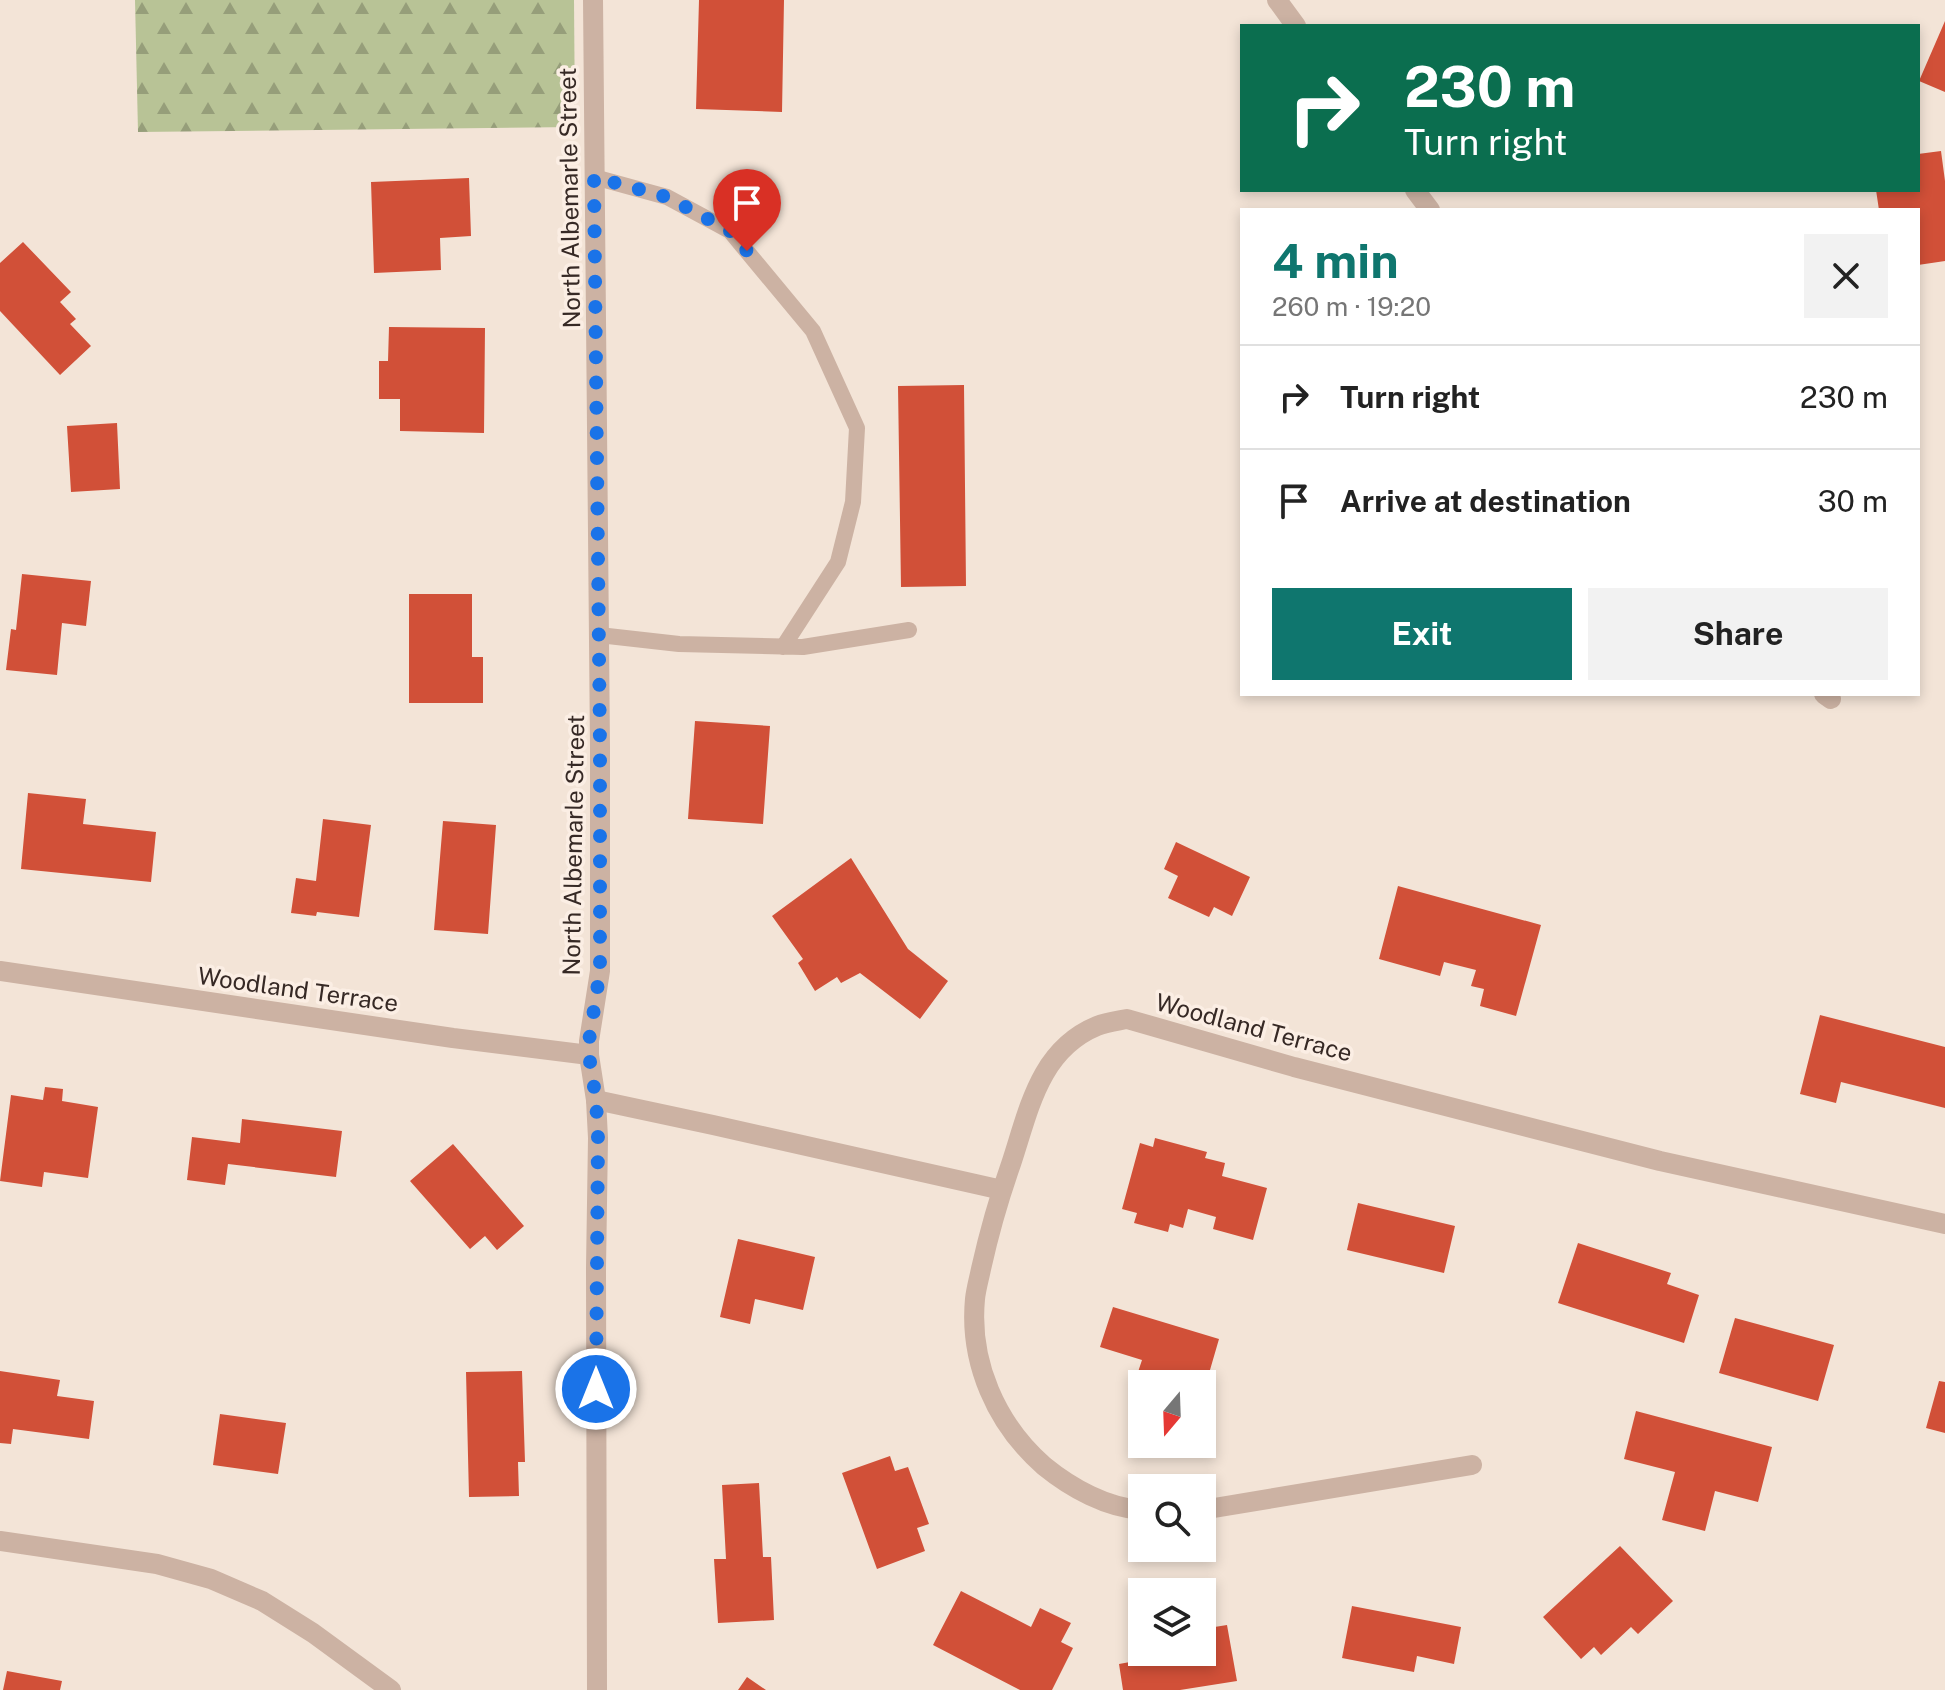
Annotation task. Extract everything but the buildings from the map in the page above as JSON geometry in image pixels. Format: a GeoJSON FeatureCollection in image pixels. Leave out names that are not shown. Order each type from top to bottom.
{"type":"FeatureCollection","features":[{"type":"Feature","properties":{"kind":"street","name":"North Albemarle Street"},"geometry":{"type":"LineString","coordinates":[[593,0],[600,971],[589,1055],[598,1138],[597,1690]]}},
{"type":"Feature","properties":{"kind":"street"},"geometry":{"type":"LineString","coordinates":[[1277,0],[1295,24]]}},
{"type":"Feature","properties":{"kind":"street","name":"Woodland Terrace"},"geometry":{"type":"LineString","coordinates":[[0,971],[438,1036],[589,1055]]}},
{"type":"Feature","properties":{"kind":"street","name":"Woodland Terrace"},"geometry":{"type":"LineString","coordinates":[[1128,1508],[1096,1498],[1059,1478],[1027,1451],[1001,1416],[984,1379],[975,1338],[975,1298],[989,1233],[1038,1084],[1052,1060],[1074,1038],[1099,1025],[1127,1019],[1294,1067],[1660,1161],[1945,1224]]}},
{"type":"Feature","properties":{"kind":"street"},"geometry":{"type":"LineString","coordinates":[[596,1100],[1002,1190]]}},
{"type":"Feature","properties":{"kind":"street"},"geometry":{"type":"LineString","coordinates":[[1216,1508],[1472,1465]]}},
{"type":"Feature","properties":{"kind":"street"},"geometry":{"type":"LineString","coordinates":[[0,1541],[157,1564],[211,1579],[262,1601],[313,1633],[391,1690]]}},
{"type":"Feature","properties":{"kind":"lane"},"geometry":{"type":"LineString","coordinates":[[594,177],[667,197],[730,231],[813,331],[857,428],[853,502],[838,562],[783,647]]}},
{"type":"Feature","properties":{"kind":"lane"},"geometry":{"type":"LineString","coordinates":[[599,635],[679,644],[803,647],[909,630]]}},
{"type":"Feature","properties":{"kind":"green space"},"geometry":{"type":"Polygon","coordinates":[[[135,0],[574,0],[575,127],[138,132],[135,0]]]}},
{"type":"Feature","properties":{"kind":"route"},"geometry":{"type":"LineString","coordinates":[[596,1389],[598,1138],[589,1055],[600,971],[594,177],[667,197],[730,231],[747,251]]}}]}
